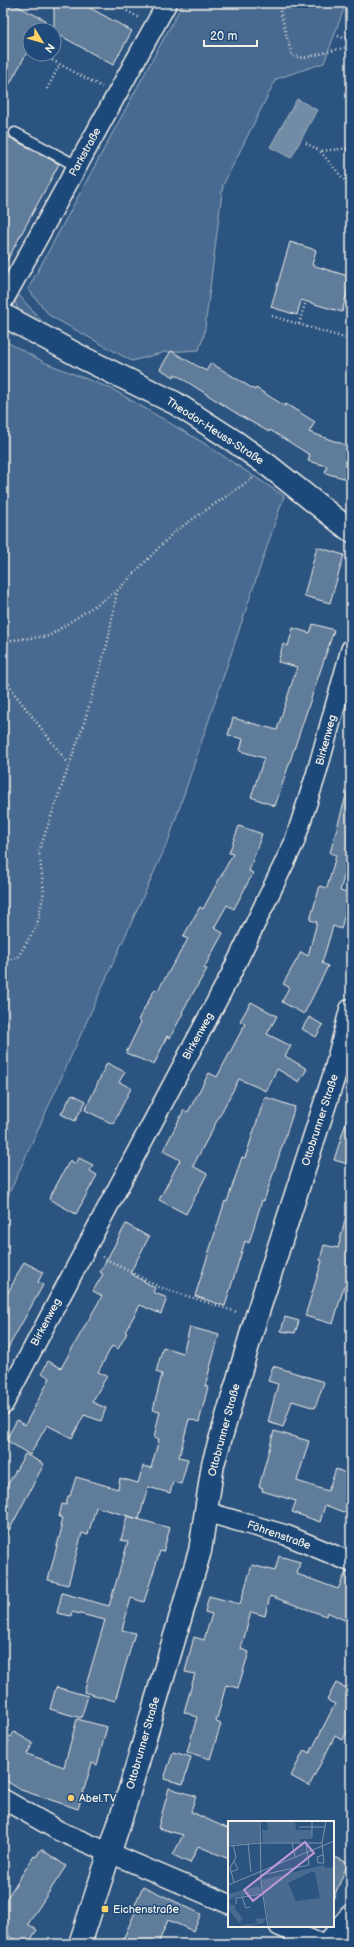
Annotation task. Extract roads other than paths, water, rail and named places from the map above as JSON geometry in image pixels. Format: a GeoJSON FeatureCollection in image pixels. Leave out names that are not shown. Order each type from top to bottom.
{"type":"FeatureCollection","features":[{"type":"Feature","properties":{"kind":"main road","name":"Theodor-Heuss-Straße"},"geometry":{"type":"LineString","coordinates":[[3,315],[83,358],[175,403],[234,441],[269,466],[351,531]]}},
{"type":"Feature","properties":{"kind":"main road","name":"Ottobrunner Straße"},"geometry":{"type":"LineString","coordinates":[[80,1944],[110,1852],[200,1552],[213,1464],[256,1318],[334,1076],[351,1010]]}},
{"type":"Feature","properties":{"kind":"main road"},"geometry":{"type":"LineString","coordinates":[[328,1944],[351,1916]]}},
{"type":"Feature","properties":{"kind":"street","name":"Parkstraße"},"geometry":{"type":"LineString","coordinates":[[3,301],[167,3]]}},
{"type":"Feature","properties":{"kind":"street","name":"Birkenweg"},"geometry":{"type":"LineString","coordinates":[[3,1405],[230,976],[294,843],[316,775],[351,649]]}},
{"type":"Feature","properties":{"kind":"street","name":"Föhrenstraße"},"geometry":{"type":"LineString","coordinates":[[206,1512],[286,1535],[351,1562]]}},
{"type":"Feature","properties":{"kind":"street"},"geometry":{"type":"LineString","coordinates":[[3,1799],[60,1831],[228,1904]]}},
{"type":"Feature","properties":{"kind":"street"},"geometry":{"type":"LineString","coordinates":[[282,1927],[321,1944]]}},
{"type":"Feature","properties":{"kind":"lane"},"geometry":{"type":"LineString","coordinates":[[15,133],[77,166]]}},
{"type":"Feature","properties":{"kind":"place","name":"Abel.TV"},"geometry":{"type":"Point","coordinates":[71,1798]}},
{"type":"Feature","properties":{"kind":"place","name":"Eichenstraße"},"geometry":{"type":"Point","coordinates":[105,1909]}}]}
